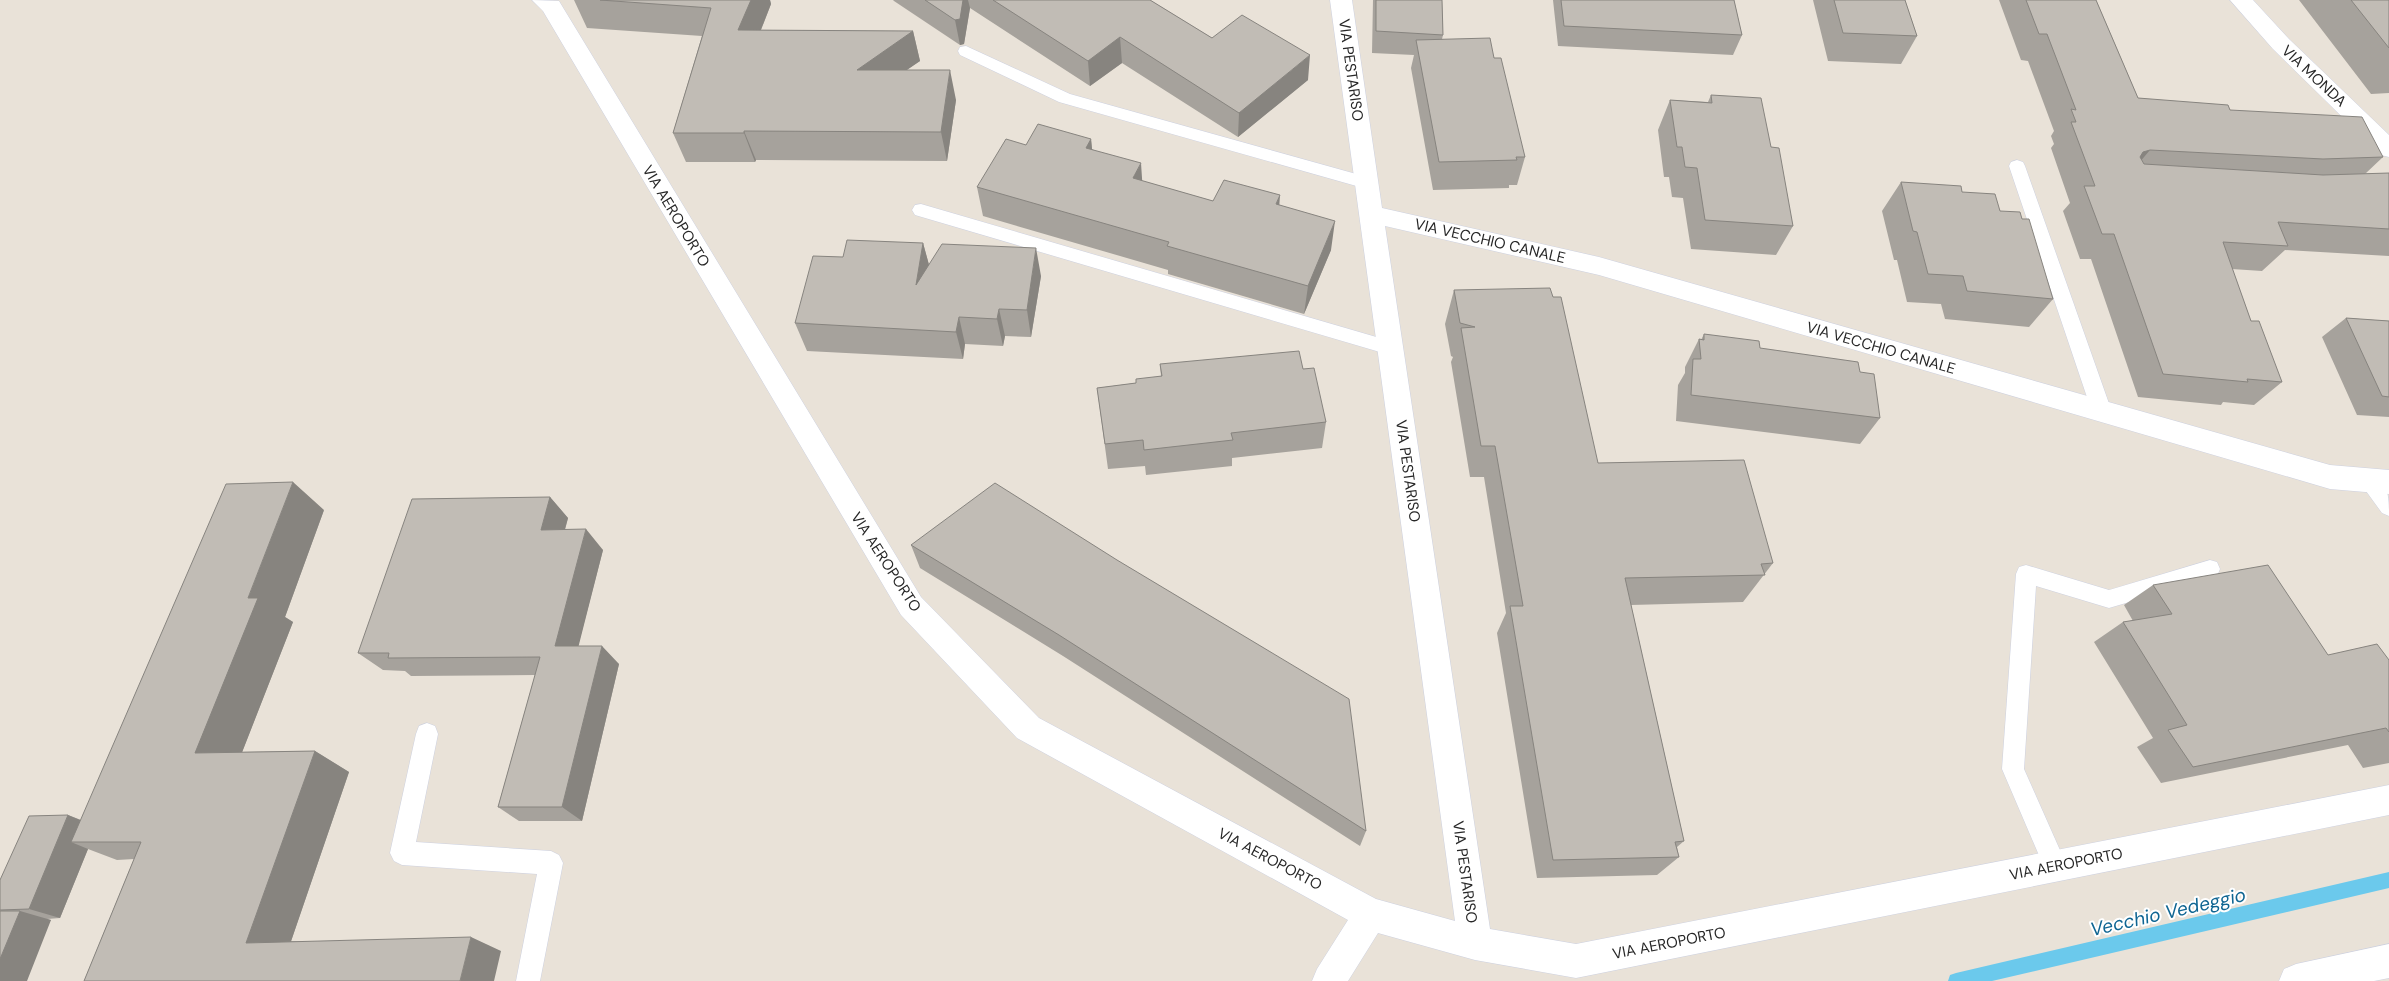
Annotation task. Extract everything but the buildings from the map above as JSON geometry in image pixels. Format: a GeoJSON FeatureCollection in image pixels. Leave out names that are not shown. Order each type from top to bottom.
{"type":"FeatureCollection","features":[{"type":"Feature","properties":{"kind":"street","name":"VIA AEROPORTO"},"geometry":{"type":"LineString","coordinates":[[543,0],[555,14],[911,606],[1028,728],[1371,914],[1475,943],[1576,961],[2389,800]]}},
{"type":"Feature","properties":{"kind":"street","name":"VIA PESTARISO"},"geometry":{"type":"LineString","coordinates":[[1341,0],[1475,943]]}},
{"type":"Feature","properties":{"kind":"street","name":"VIA MONDA"},"geometry":{"type":"LineString","coordinates":[[2242,0],[2281,44],[2389,149]]}},
{"type":"Feature","properties":{"kind":"street","name":"VIA VECCHIO CANALE"},"geometry":{"type":"LineString","coordinates":[[1371,214],[1599,266],[2330,477],[2378,481]]}},
{"type":"Feature","properties":{"kind":"street"},"geometry":{"type":"LineString","coordinates":[[1329,981],[1371,914]]}},
{"type":"Feature","properties":{"kind":"street"},"geometry":{"type":"LineString","coordinates":[[2296,981],[2389,961]]}},
{"type":"Feature","properties":{"kind":"lane"},"geometry":{"type":"LineString","coordinates":[[966,51],[1065,98],[1367,183]]}},
{"type":"Feature","properties":{"kind":"lane"},"geometry":{"type":"LineString","coordinates":[[2017,166],[2102,412]]}},
{"type":"Feature","properties":{"kind":"lane"},"geometry":{"type":"LineString","coordinates":[[921,210],[1390,348]]}},
{"type":"Feature","properties":{"kind":"lane"},"geometry":{"type":"LineString","coordinates":[[2378,481],[2389,507]]}},
{"type":"Feature","properties":{"kind":"lane"},"geometry":{"type":"LineString","coordinates":[[2055,866],[2013,770],[2026,574],[2109,599],[2210,569]]}},
{"type":"Feature","properties":{"kind":"lane"},"geometry":{"type":"LineString","coordinates":[[427,734],[402,852],[551,864],[528,981]]}},
{"type":"Feature","properties":{"kind":"waterway","name":"Vecchio Vedeggio"},"geometry":{"type":"LineString","coordinates":[[1956,981],[2389,880]]}}]}
